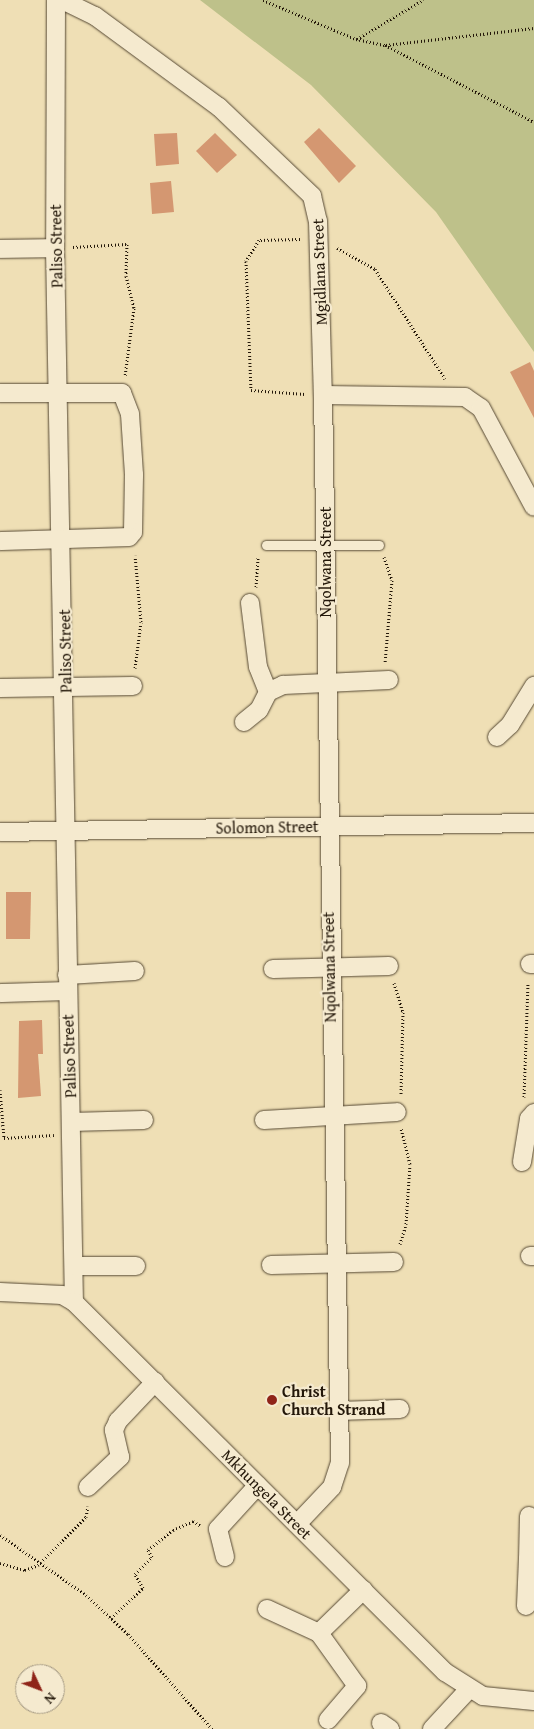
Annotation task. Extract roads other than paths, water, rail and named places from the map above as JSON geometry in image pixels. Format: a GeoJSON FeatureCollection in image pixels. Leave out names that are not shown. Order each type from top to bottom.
{"type":"FeatureCollection","features":[{"type":"Feature","properties":{"kind":"street","name":"Paliso Street"},"geometry":{"type":"LineString","coordinates":[[56,0],[55,248],[66,687],[67,983],[75,1266],[74,1302]]}},
{"type":"Feature","properties":{"kind":"street","name":"Mgidlana Street"},"geometry":{"type":"LineString","coordinates":[[62,0],[95,16],[219,107],[312,196],[318,221],[323,395]]}},
{"type":"Feature","properties":{"kind":"street"},"geometry":{"type":"LineString","coordinates":[[0,250],[55,248]]}},
{"type":"Feature","properties":{"kind":"street"},"geometry":{"type":"LineString","coordinates":[[0,393],[122,393],[128,405],[132,449],[132,534],[62,542],[0,541]]}},
{"type":"Feature","properties":{"kind":"street"},"geometry":{"type":"LineString","coordinates":[[323,395],[465,397],[481,408],[534,507]]}},
{"type":"Feature","properties":{"kind":"street","name":"Nqolwana Street"},"geometry":{"type":"LineString","coordinates":[[298,1524],[335,1481],[340,1463],[329,966],[323,395]]}},
{"type":"Feature","properties":{"kind":"street"},"geometry":{"type":"LineString","coordinates":[[250,602],[258,667],[268,692]]}},
{"type":"Feature","properties":{"kind":"street"},"geometry":{"type":"LineString","coordinates":[[244,722],[259,710],[268,692],[283,685],[326,685],[389,680]]}},
{"type":"Feature","properties":{"kind":"street"},"geometry":{"type":"LineString","coordinates":[[0,688],[133,686]]}},
{"type":"Feature","properties":{"kind":"street"},"geometry":{"type":"LineString","coordinates":[[497,737],[510,725],[534,686]]}},
{"type":"Feature","properties":{"kind":"street","name":"Solomon Street"},"geometry":{"type":"LineString","coordinates":[[0,832],[534,823]]}},
{"type":"Feature","properties":{"kind":"street"},"geometry":{"type":"LineString","coordinates":[[273,969],[329,966],[389,966]]}},
{"type":"Feature","properties":{"kind":"street"},"geometry":{"type":"LineString","coordinates":[[0,993],[135,971]]}},
{"type":"Feature","properties":{"kind":"street"},"geometry":{"type":"LineString","coordinates":[[264,1120],[398,1112]]}},
{"type":"Feature","properties":{"kind":"street"},"geometry":{"type":"LineString","coordinates":[[522,1162],[534,1113]]}},
{"type":"Feature","properties":{"kind":"street"},"geometry":{"type":"LineString","coordinates":[[71,1128],[144,1120]]}},
{"type":"Feature","properties":{"kind":"street"},"geometry":{"type":"LineString","coordinates":[[271,1265],[394,1262]]}},
{"type":"Feature","properties":{"kind":"street"},"geometry":{"type":"LineString","coordinates":[[75,1266],[136,1266]]}},
{"type":"Feature","properties":{"kind":"street","name":"Mkhungela Street"},"geometry":{"type":"LineString","coordinates":[[0,1292],[62,1295],[74,1302],[363,1590],[469,1689],[497,1700],[534,1701]]}},
{"type":"Feature","properties":{"kind":"street"},"geometry":{"type":"LineString","coordinates":[[88,1488],[120,1457],[114,1430],[118,1421],[155,1382]]}},
{"type":"Feature","properties":{"kind":"street"},"geometry":{"type":"LineString","coordinates":[[338,1411],[400,1409]]}},
{"type":"Feature","properties":{"kind":"street"},"geometry":{"type":"LineString","coordinates":[[224,1557],[217,1534],[258,1485]]}},
{"type":"Feature","properties":{"kind":"street"},"geometry":{"type":"LineString","coordinates":[[526,1606],[531,1559],[528,1516]]}},
{"type":"Feature","properties":{"kind":"street"},"geometry":{"type":"LineString","coordinates":[[319,1633],[363,1590]]}},
{"type":"Feature","properties":{"kind":"street"},"geometry":{"type":"LineString","coordinates":[[268,1609],[319,1633],[357,1686],[328,1720]]}},
{"type":"Feature","properties":{"kind":"street"},"geometry":{"type":"LineString","coordinates":[[432,1729],[469,1689]]}},
{"type":"Feature","properties":{"kind":"lane"},"geometry":{"type":"LineString","coordinates":[[266,545],[326,543],[379,545]]}},
{"type":"Feature","properties":{"kind":"place","name":"Christ Church Strand"},"geometry":{"type":"Point","coordinates":[272,1400]}}]}
